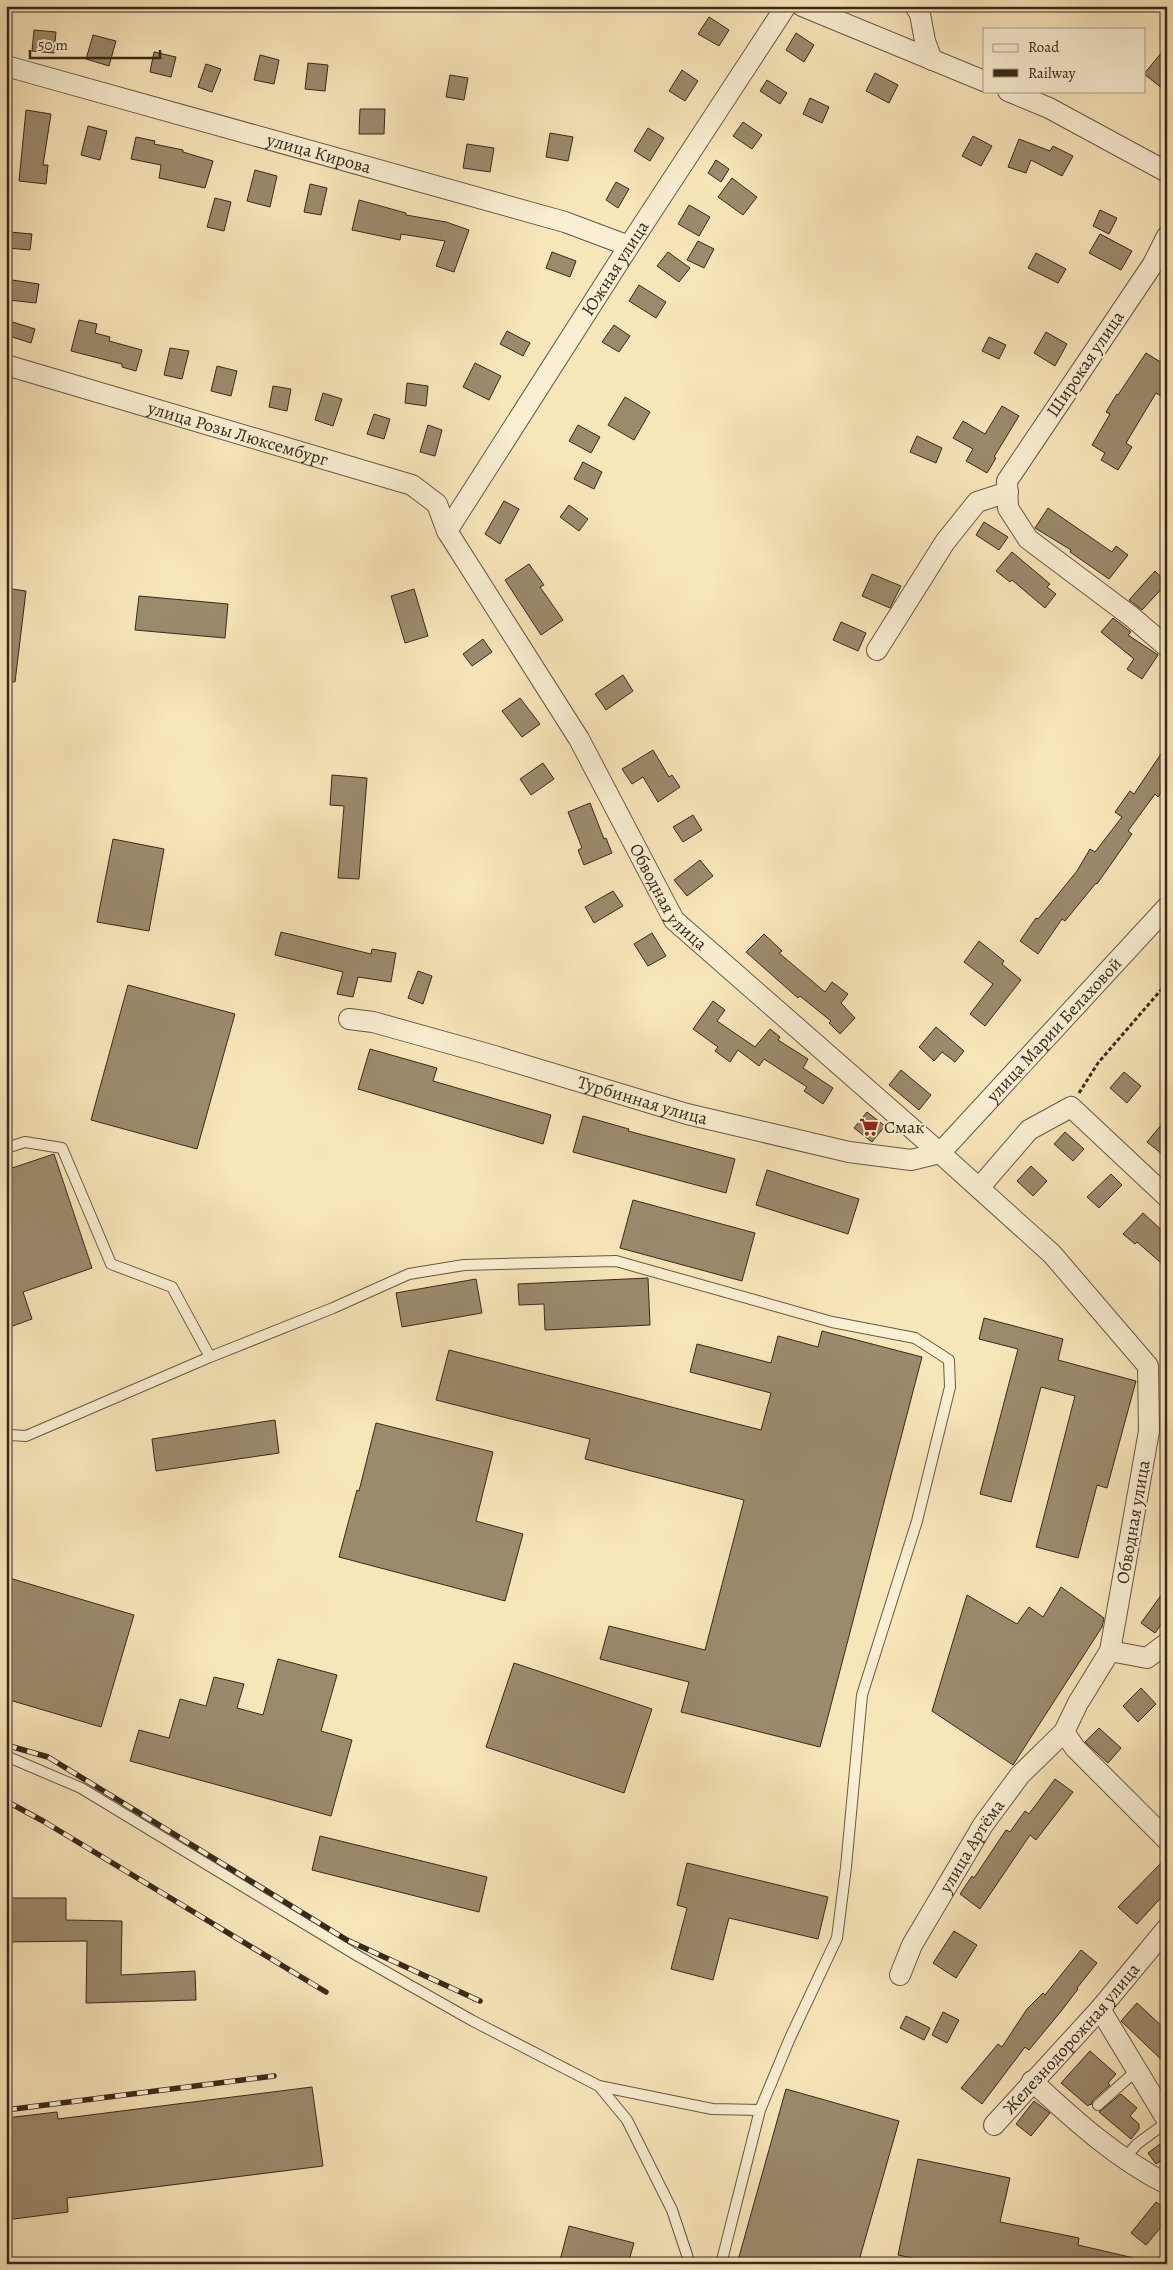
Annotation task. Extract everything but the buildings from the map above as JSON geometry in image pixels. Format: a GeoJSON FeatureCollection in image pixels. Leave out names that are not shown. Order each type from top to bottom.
{"type":"FeatureCollection","features":[{"type":"Feature","properties":{"kind":"street","name":"Южная улица"},"geometry":{"type":"LineString","coordinates":[[447,531],[629,246],[786,6]]}},
{"type":"Feature","properties":{"kind":"street"},"geometry":{"type":"LineString","coordinates":[[802,6],[983,81]]}},
{"type":"Feature","properties":{"kind":"street"},"geometry":{"type":"LineString","coordinates":[[915,6],[920,14],[924,41],[932,60]]}},
{"type":"Feature","properties":{"kind":"street","name":"улица Кирова"},"geometry":{"type":"LineString","coordinates":[[6,66],[565,222],[629,246]]}},
{"type":"Feature","properties":{"kind":"street"},"geometry":{"type":"LineString","coordinates":[[1010,92],[1049,108],[1167,172]]}},
{"type":"Feature","properties":{"kind":"street","name":"Широкая улица"},"geometry":{"type":"LineString","coordinates":[[1008,492],[1007,481],[1153,264],[1167,236]]}},
{"type":"Feature","properties":{"kind":"street","name":"улица Розы Люксембург"},"geometry":{"type":"LineString","coordinates":[[6,365],[412,485],[438,504],[447,531]]}},
{"type":"Feature","properties":{"kind":"street"},"geometry":{"type":"LineString","coordinates":[[877,650],[945,542],[978,502],[1008,492],[1008,508],[1028,538],[1132,617],[1167,647]]}},
{"type":"Feature","properties":{"kind":"street","name":"Обводная улица"},"geometry":{"type":"LineString","coordinates":[[447,531],[578,739],[674,920],[940,1153],[1052,1254],[1148,1366],[1149,1431],[1110,1651],[1078,1703],[1064,1732]]}},
{"type":"Feature","properties":{"kind":"street","name":"улица Марии Белаховой"},"geometry":{"type":"LineString","coordinates":[[940,1153],[1167,907]]}},
{"type":"Feature","properties":{"kind":"street","name":"Турбинная улица"},"geometry":{"type":"LineString","coordinates":[[349,1019],[373,1022],[687,1114],[849,1152],[911,1160],[940,1153]]}},
{"type":"Feature","properties":{"kind":"street"},"geometry":{"type":"LineString","coordinates":[[979,1188],[1029,1130],[1071,1107],[1167,1197]]}},
{"type":"Feature","properties":{"kind":"street"},"geometry":{"type":"LineString","coordinates":[[1110,1651],[1147,1658],[1167,1643]]}},
{"type":"Feature","properties":{"kind":"street"},"geometry":{"type":"LineString","coordinates":[[1064,1732],[1075,1748],[1167,1840]]}},
{"type":"Feature","properties":{"kind":"street","name":"улица Артёма"},"geometry":{"type":"LineString","coordinates":[[900,1975],[912,1945],[982,1825],[1020,1775],[1064,1732]]}},
{"type":"Feature","properties":{"kind":"street","name":"Железнодорожная улица"},"geometry":{"type":"LineString","coordinates":[[994,2125],[1100,2008],[1167,1928]]}},
{"type":"Feature","properties":{"kind":"street"},"geometry":{"type":"LineString","coordinates":[[1100,2008],[1167,2121]]}},
{"type":"Feature","properties":{"kind":"street"},"geometry":{"type":"LineString","coordinates":[[1032,2082],[1070,2116],[1144,2173],[1167,2184]]}},
{"type":"Feature","properties":{"kind":"lane"},"geometry":{"type":"LineString","coordinates":[[6,1148],[25,1142],[62,1148],[111,1264],[172,1287],[210,1357]]}},
{"type":"Feature","properties":{"kind":"lane"},"geometry":{"type":"LineString","coordinates":[[6,1431],[10,1435],[26,1436],[210,1357],[333,1308],[409,1274],[464,1265],[616,1261],[832,1322],[915,1338],[949,1360],[950,1387],[917,1521],[862,1696],[846,1867],[837,1938],[790,2038],[760,2110],[721,2264]]}},
{"type":"Feature","properties":{"kind":"lane"},"geometry":{"type":"LineString","coordinates":[[6,1756],[82,1788],[358,1956],[473,2021],[599,2086],[712,2109],[760,2110]]}},
{"type":"Feature","properties":{"kind":"lane"},"geometry":{"type":"LineString","coordinates":[[1098,2105],[1137,2070]]}},
{"type":"Feature","properties":{"kind":"lane"},"geometry":{"type":"LineString","coordinates":[[599,2086],[626,2120],[672,2210],[690,2264]]}},
{"type":"Feature","properties":{"kind":"lane"},"geometry":{"type":"LineString","coordinates":[[1125,2158],[1137,2144],[1167,2121]]}},
{"type":"Feature","properties":{"kind":"path"},"geometry":{"type":"LineString","coordinates":[[1071,1107],[1098,1063],[1167,983]]}},
{"type":"Feature","properties":{"kind":"railway"},"geometry":{"type":"LineString","coordinates":[[6,1745],[48,1757],[347,1940],[480,2001]]}},
{"type":"Feature","properties":{"kind":"railway"},"geometry":{"type":"LineString","coordinates":[[6,1801],[43,1821],[326,1992]]}},
{"type":"Feature","properties":{"kind":"railway"},"geometry":{"type":"LineString","coordinates":[[6,2110],[274,2076]]}},
{"type":"Feature","properties":{"kind":"place","name":"Смак"},"geometry":{"type":"Point","coordinates":[869,1127]}}]}
